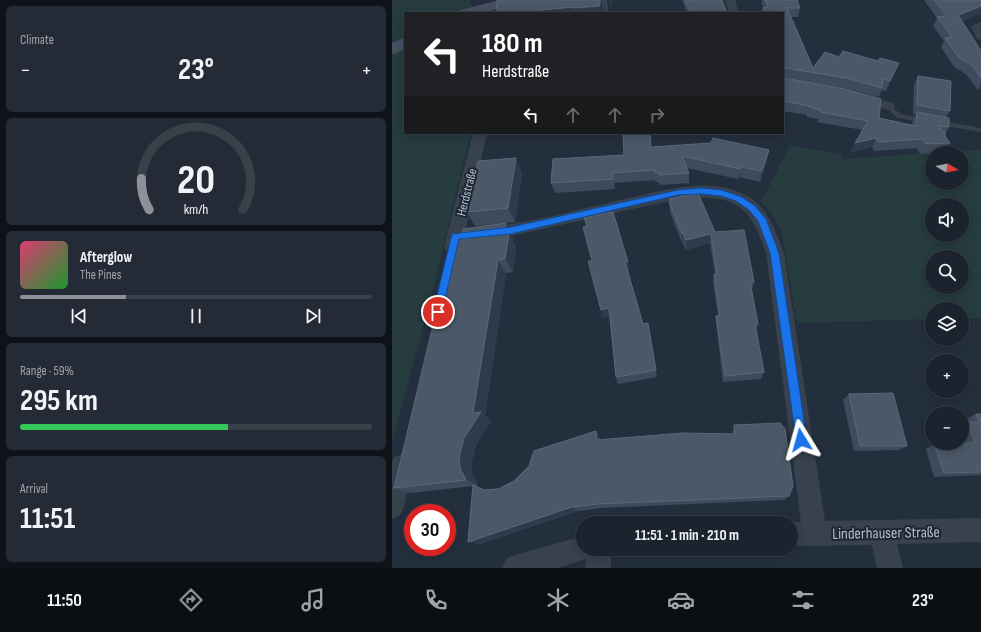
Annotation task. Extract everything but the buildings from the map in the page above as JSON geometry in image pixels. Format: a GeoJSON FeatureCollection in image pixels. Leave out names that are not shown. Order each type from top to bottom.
{"type":"FeatureCollection","features":[{"type":"Feature","properties":{"kind":"main road"},"geometry":{"type":"LineString","coordinates":[[468,12],[486,10],[516,0]]}},
{"type":"Feature","properties":{"kind":"main road"},"geometry":{"type":"LineString","coordinates":[[392,50],[404,42]]}},
{"type":"Feature","properties":{"kind":"street"},"geometry":{"type":"LineString","coordinates":[[730,0],[734,12]]}},
{"type":"Feature","properties":{"kind":"street"},"geometry":{"type":"LineString","coordinates":[[981,25],[977,27],[981,37]]}},
{"type":"Feature","properties":{"kind":"street"},"geometry":{"type":"LineString","coordinates":[[844,93],[888,106]]}},
{"type":"Feature","properties":{"kind":"street","name":"Herdstraße"},"geometry":{"type":"LineString","coordinates":[[448,266],[480,134]]}},
{"type":"Feature","properties":{"kind":"street"},"geometry":{"type":"LineString","coordinates":[[455,236],[511,230],[678,192],[701,191],[722,193],[739,199],[752,208],[762,219],[775,253],[815,534]]}},
{"type":"Feature","properties":{"kind":"street"},"geometry":{"type":"LineString","coordinates":[[392,507],[406,447]]}},
{"type":"Feature","properties":{"kind":"street","name":"Linderhauser Straße"},"geometry":{"type":"LineString","coordinates":[[798,534],[981,530]]}},
{"type":"Feature","properties":{"kind":"street"},"geometry":{"type":"LineString","coordinates":[[882,533],[890,568]]}},
{"type":"Feature","properties":{"kind":"street"},"geometry":{"type":"LineString","coordinates":[[515,568],[576,550]]}},
{"type":"Feature","properties":{"kind":"street"},"geometry":{"type":"LineString","coordinates":[[598,568],[599,556]]}},
{"type":"Feature","properties":{"kind":"lane"},"geometry":{"type":"LineString","coordinates":[[604,0],[606,12]]}},
{"type":"Feature","properties":{"kind":"lane"},"geometry":{"type":"LineString","coordinates":[[888,106],[899,116],[981,130]]}},
{"type":"Feature","properties":{"kind":"green space"},"geometry":{"type":"Polygon","coordinates":[[[392,0],[470,0],[473,12],[404,12],[404,134],[471,134],[427,313],[392,441],[392,0]]]}},
{"type":"Feature","properties":{"kind":"green space"},"geometry":{"type":"Polygon","coordinates":[[[790,145],[842,155],[841,159],[925,153],[925,190],[969,190],[969,151],[981,150],[981,318],[969,319],[969,302],[925,302],[925,319],[797,323],[781,229],[772,214],[761,202],[790,145]]]}},
{"type":"Feature","properties":{"kind":"route"},"geometry":{"type":"LineString","coordinates":[[438,312],[455,236],[511,230],[678,192],[701,191],[722,193],[739,199],[752,208],[762,219],[775,253],[801,440]]}}]}
